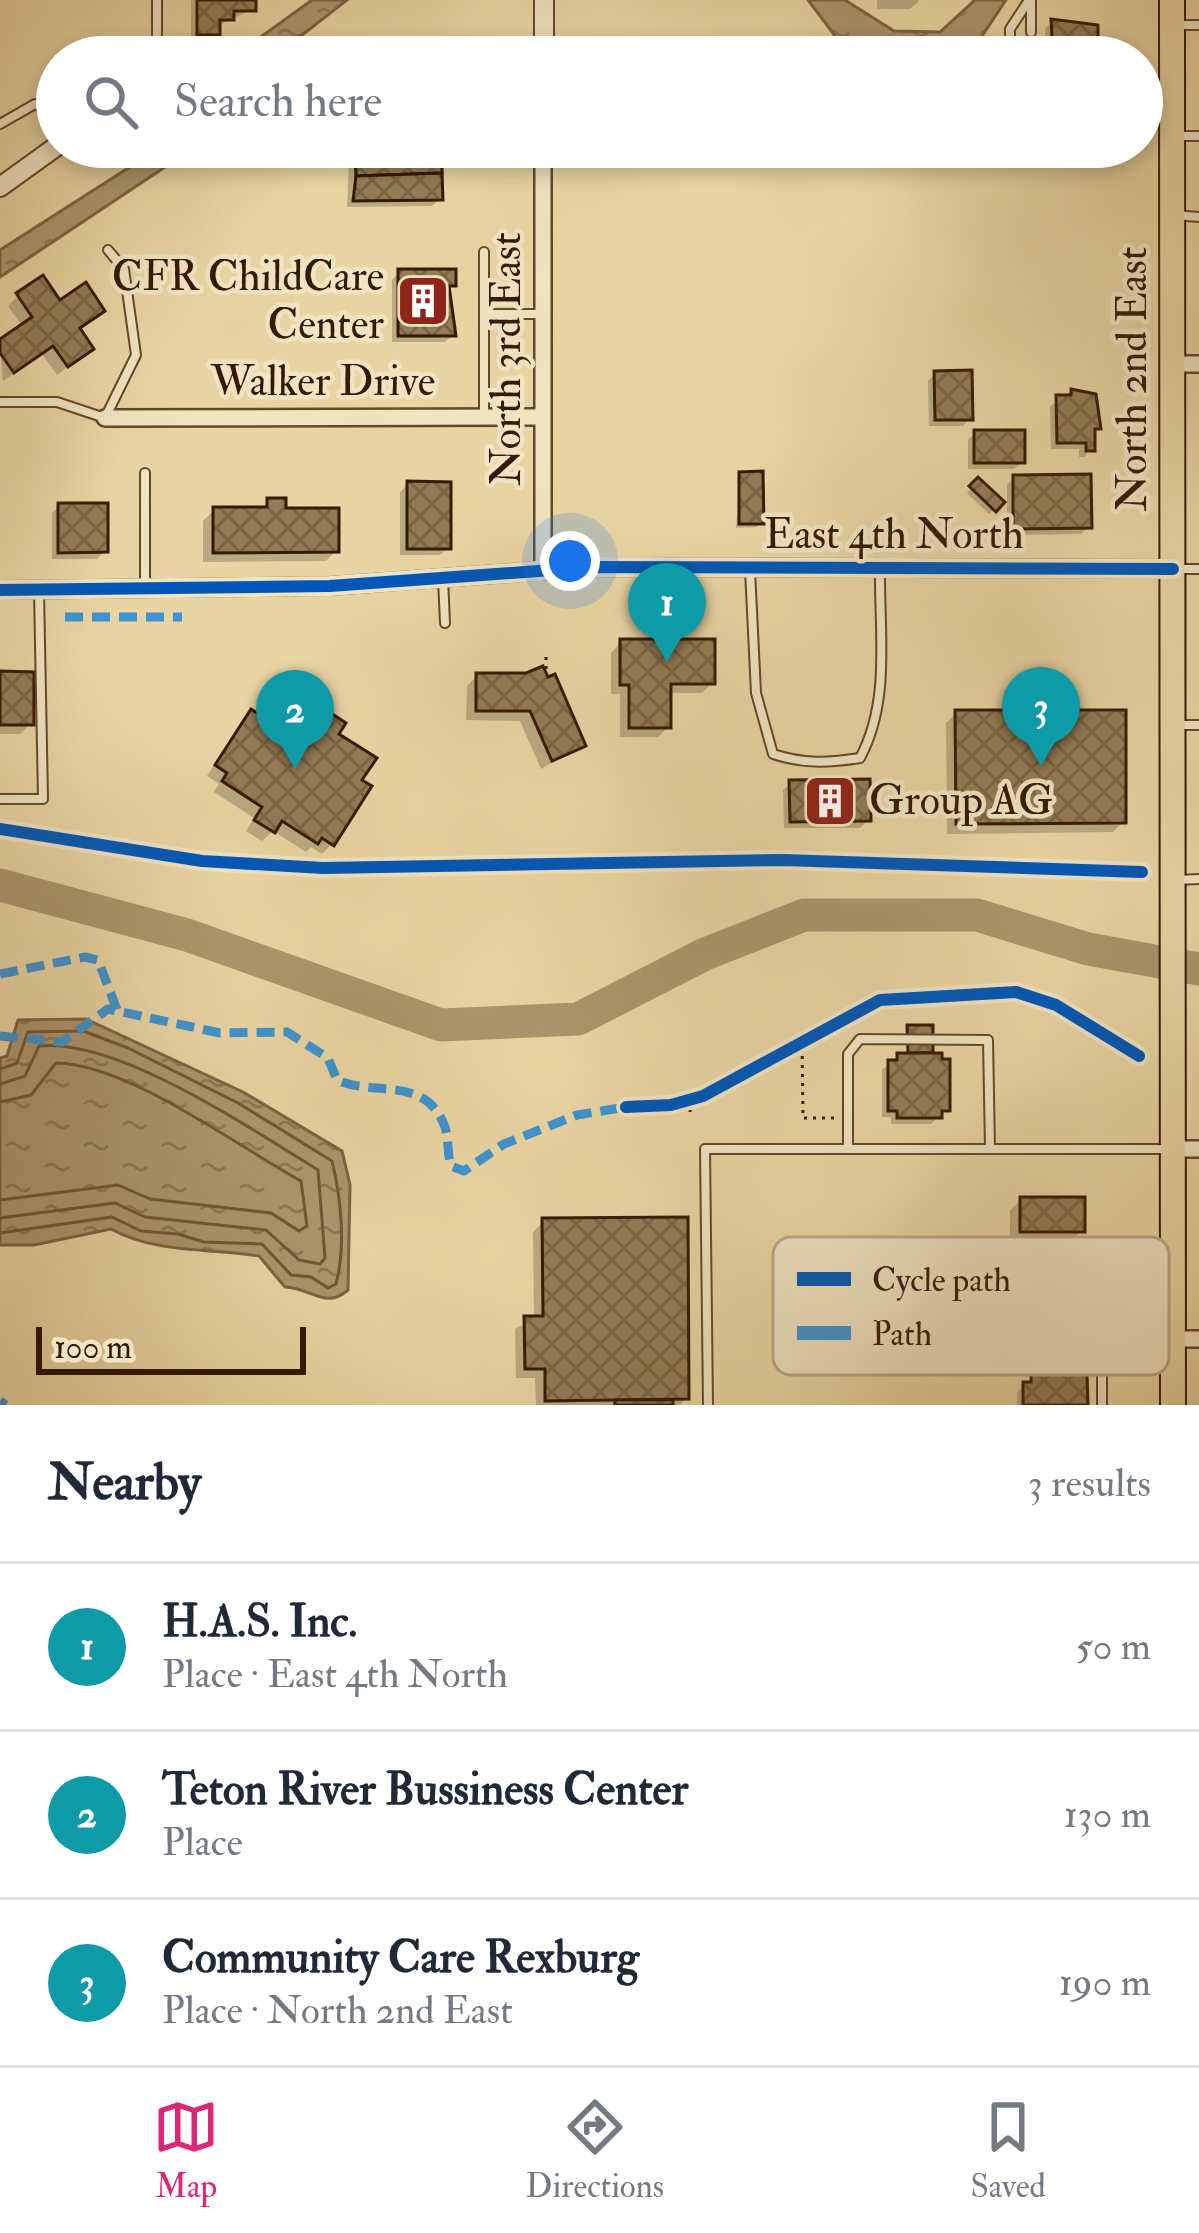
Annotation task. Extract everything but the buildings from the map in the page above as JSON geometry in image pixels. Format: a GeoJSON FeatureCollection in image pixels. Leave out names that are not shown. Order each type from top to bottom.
{"type":"FeatureCollection","features":[{"type":"Feature","properties":{"kind":"main road","name":"North 2nd East"},"geometry":{"type":"LineString","coordinates":[[1172,13],[1173,1028],[1186,1149],[1186,1339],[1173,1405]]}},
{"type":"Feature","properties":{"kind":"street"},"geometry":{"type":"LineString","coordinates":[[544,0],[544,36]]}},
{"type":"Feature","properties":{"kind":"street"},"geometry":{"type":"LineString","coordinates":[[0,187],[36,161]]}},
{"type":"Feature","properties":{"kind":"street","name":"North 3rd East"},"geometry":{"type":"LineString","coordinates":[[543,168],[544,571]]}},
{"type":"Feature","properties":{"kind":"street"},"geometry":{"type":"LineString","coordinates":[[1172,364],[1199,364]]}},
{"type":"Feature","properties":{"kind":"street","name":"Walker Drive"},"geometry":{"type":"LineString","coordinates":[[105,418],[542,417]]}},
{"type":"Feature","properties":{"kind":"street","name":"East 4th North"},"geometry":{"type":"LineString","coordinates":[[0,590],[330,586],[544,571],[1172,569]]}},
{"type":"Feature","properties":{"kind":"lane"},"geometry":{"type":"LineString","coordinates":[[157,0],[157,36]]}},
{"type":"Feature","properties":{"kind":"lane"},"geometry":{"type":"LineString","coordinates":[[1030,0],[1031,32]]}},
{"type":"Feature","properties":{"kind":"lane"},"geometry":{"type":"LineString","coordinates":[[1010,36],[1030,0]]}},
{"type":"Feature","properties":{"kind":"lane"},"geometry":{"type":"LineString","coordinates":[[1172,13],[1199,25]]}},
{"type":"Feature","properties":{"kind":"lane"},"geometry":{"type":"LineString","coordinates":[[1163,97],[1172,97]]}},
{"type":"Feature","properties":{"kind":"lane"},"geometry":{"type":"LineString","coordinates":[[0,124],[36,105]]}},
{"type":"Feature","properties":{"kind":"lane"},"geometry":{"type":"LineString","coordinates":[[1172,136],[1199,136]]}},
{"type":"Feature","properties":{"kind":"lane"},"geometry":{"type":"LineString","coordinates":[[1172,215],[1199,217]]}},
{"type":"Feature","properties":{"kind":"lane"},"geometry":{"type":"LineString","coordinates":[[0,402],[57,402],[105,418],[136,355],[124,269],[108,250]]}},
{"type":"Feature","properties":{"kind":"lane"},"geometry":{"type":"LineString","coordinates":[[484,252],[484,417]]}},
{"type":"Feature","properties":{"kind":"lane"},"geometry":{"type":"LineString","coordinates":[[484,314],[541,314]]}},
{"type":"Feature","properties":{"kind":"lane"},"geometry":{"type":"LineString","coordinates":[[145,473],[145,588]]}},
{"type":"Feature","properties":{"kind":"lane"},"geometry":{"type":"LineString","coordinates":[[749,568],[763,727],[773,754],[800,763],[860,758],[875,731],[881,694],[880,568]]}},
{"type":"Feature","properties":{"kind":"lane"},"geometry":{"type":"LineString","coordinates":[[1172,569],[1199,569]]}},
{"type":"Feature","properties":{"kind":"lane"},"geometry":{"type":"LineString","coordinates":[[443,578],[446,623]]}},
{"type":"Feature","properties":{"kind":"lane"},"geometry":{"type":"LineString","coordinates":[[0,799],[43,799],[39,590]]}},
{"type":"Feature","properties":{"kind":"lane"},"geometry":{"type":"LineString","coordinates":[[1173,725],[1199,725]]}},
{"type":"Feature","properties":{"kind":"lane"},"geometry":{"type":"LineString","coordinates":[[1173,880],[1199,879]]}},
{"type":"Feature","properties":{"kind":"lane"},"geometry":{"type":"LineString","coordinates":[[848,1149],[848,1054],[860,1040],[988,1040],[990,1149]]}},
{"type":"Feature","properties":{"kind":"lane"},"geometry":{"type":"LineString","coordinates":[[708,1405],[705,1149],[1186,1149]]}},
{"type":"Feature","properties":{"kind":"path"},"geometry":{"type":"LineString","coordinates":[[546,651],[546,669]]}},
{"type":"Feature","properties":{"kind":"path"},"geometry":{"type":"LineString","coordinates":[[782,1050],[822,1029]]}},
{"type":"Feature","properties":{"kind":"path"},"geometry":{"type":"LineString","coordinates":[[802,1038],[803,1118],[839,1118]]}},
{"type":"Feature","properties":{"kind":"path"},"geometry":{"type":"LineString","coordinates":[[671,1105],[696,1098]]}},
{"type":"Feature","properties":{"kind":"path"},"geometry":{"type":"LineString","coordinates":[[690,1118],[696,1098]]}},
{"type":"Feature","properties":{"kind":"water"},"geometry":{"type":"Polygon","coordinates":[[[312,0],[347,0],[301,36],[262,36],[312,0]]]}},
{"type":"Feature","properties":{"kind":"water"},"geometry":{"type":"Polygon","coordinates":[[[808,0],[845,0],[894,31],[940,32],[975,0],[1006,0],[982,36],[835,36],[808,0]]]}},
{"type":"Feature","properties":{"kind":"water"},"geometry":{"type":"Polygon","coordinates":[[[128,168],[164,168],[0,277],[0,250],[128,168]]]}},
{"type":"Feature","properties":{"kind":"water"},"geometry":{"type":"Polygon","coordinates":[[[86,1019],[243,1092],[342,1151],[350,1185],[348,1290],[332,1298],[318,1296],[285,1287],[259,1256],[146,1243],[111,1229],[34,1245],[0,1245],[0,1058],[7,1056],[18,1020],[86,1019]]]}},
{"type":"Feature","properties":{"kind":"waterway"},"geometry":{"type":"LineString","coordinates":[[0,885],[187,935],[441,1025],[578,1019],[705,954],[804,915],[977,915],[1088,949],[1199,969]]}},
{"type":"Feature","properties":{"kind":"marked path"},"geometry":{"type":"LineString","coordinates":[[65,617],[182,617]]}},
{"type":"Feature","properties":{"kind":"marked path"},"geometry":{"type":"LineString","coordinates":[[0,974],[85,957],[98,960],[117,1010]]}},
{"type":"Feature","properties":{"kind":"marked path"},"geometry":{"type":"LineString","coordinates":[[0,1036],[62,1042],[108,1009],[220,1033],[287,1032],[328,1058],[337,1080],[398,1090],[426,1100],[445,1127],[451,1166],[464,1171],[504,1144],[577,1115],[626,1107]]}},
{"type":"Feature","properties":{"kind":"marked path"},"geometry":{"type":"LineString","coordinates":[[0,1401],[6,1405]]}},
{"type":"Feature","properties":{"kind":"cycle path"},"geometry":{"type":"LineString","coordinates":[[0,590],[330,586],[593,567],[1173,569]]}},
{"type":"Feature","properties":{"kind":"cycle path"},"geometry":{"type":"LineString","coordinates":[[0,829],[202,861],[323,868],[783,860],[1142,872]]}},
{"type":"Feature","properties":{"kind":"cycle path"},"geometry":{"type":"LineString","coordinates":[[626,1107],[671,1105],[703,1096],[880,1000],[1016,992],[1056,1005],[1139,1056]]}},
{"type":"Feature","properties":{"kind":"place","name":"CFR ChildCare Center"},"geometry":{"type":"Point","coordinates":[423,301]}},
{"type":"Feature","properties":{"kind":"place","name":"H.A.S. Inc."},"geometry":{"type":"Point","coordinates":[667,662]}},
{"type":"Feature","properties":{"kind":"place","name":"Community Care Rexburg"},"geometry":{"type":"Point","coordinates":[1041,766]}},
{"type":"Feature","properties":{"kind":"place","name":"Teton River Bussiness Center"},"geometry":{"type":"Point","coordinates":[295,769]}},
{"type":"Feature","properties":{"kind":"place","name":"Group AG"},"geometry":{"type":"Point","coordinates":[830,801]}}]}
